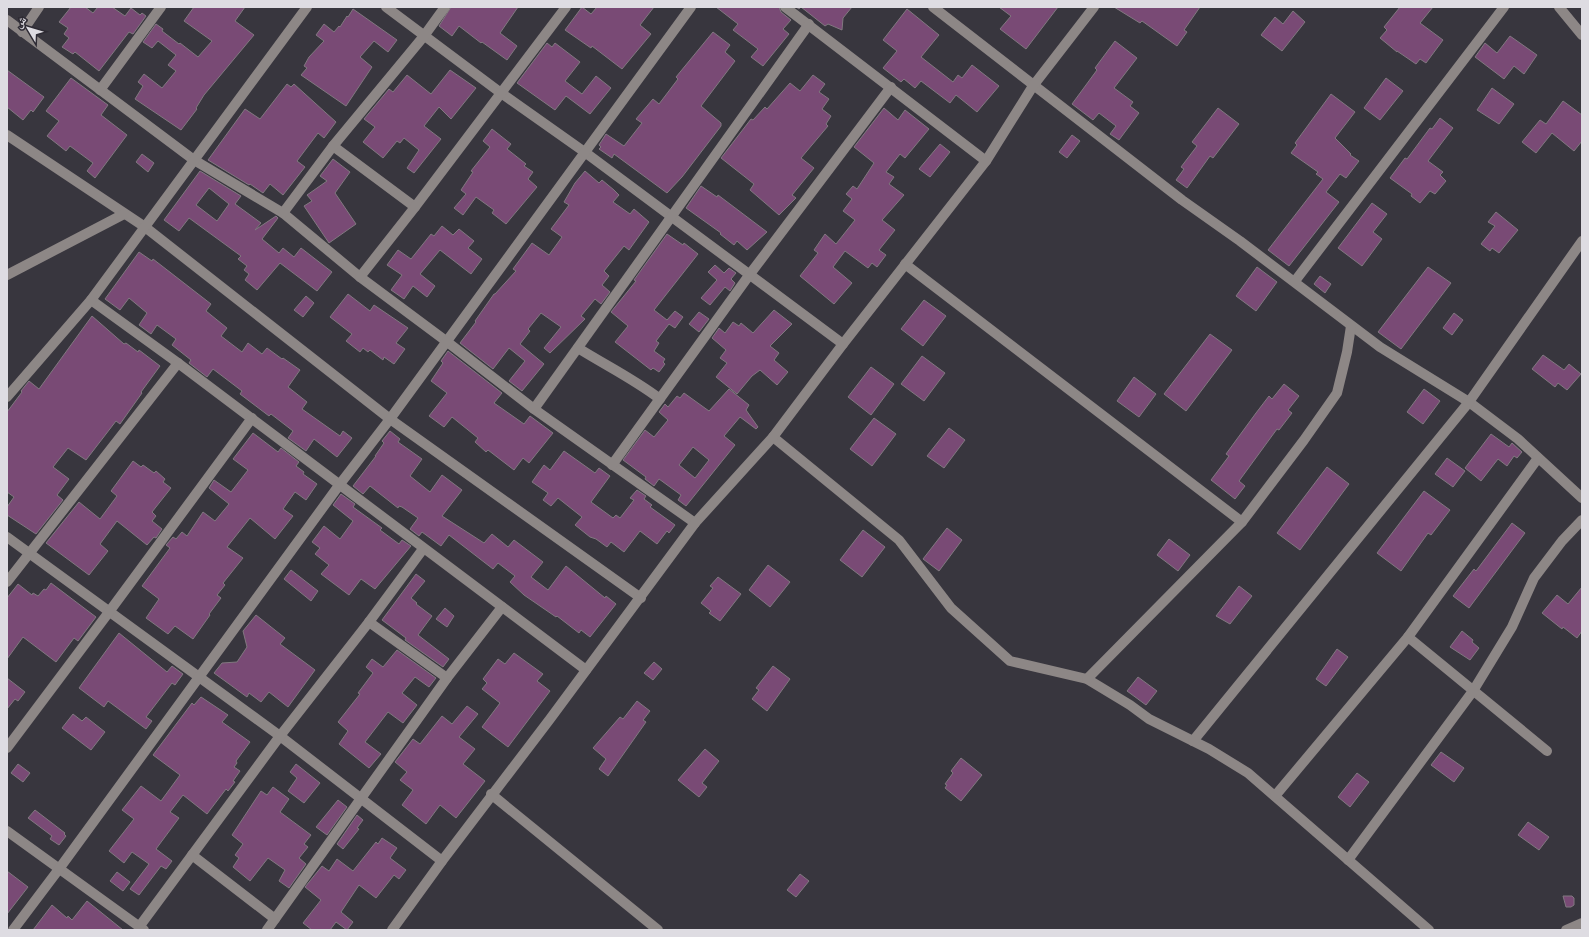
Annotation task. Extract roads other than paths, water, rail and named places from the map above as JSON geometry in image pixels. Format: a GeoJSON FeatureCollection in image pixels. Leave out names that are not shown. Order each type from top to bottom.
{"type":"FeatureCollection","features":[{"type":"Feature","properties":{"kind":"street"},"geometry":{"type":"LineString","coordinates":[[22,32],[39,7]]}},
{"type":"Feature","properties":{"kind":"street"},"geometry":{"type":"LineString","coordinates":[[100,90],[161,7]]}},
{"type":"Feature","properties":{"kind":"street"},"geometry":{"type":"LineString","coordinates":[[7,397],[91,300],[307,7]]}},
{"type":"Feature","properties":{"kind":"street"},"geometry":{"type":"LineString","coordinates":[[386,7],[843,344]]}},
{"type":"Feature","properties":{"kind":"street"},"geometry":{"type":"LineString","coordinates":[[283,213],[333,146],[424,36],[445,7]]}},
{"type":"Feature","properties":{"kind":"street"},"geometry":{"type":"LineString","coordinates":[[360,278],[566,7]]}},
{"type":"Feature","properties":{"kind":"street"},"geometry":{"type":"LineString","coordinates":[[12,930],[59,869],[340,484],[390,419],[586,153],[691,7]]}},
{"type":"Feature","properties":{"kind":"street"},"geometry":{"type":"LineString","coordinates":[[785,7],[986,161]]}},
{"type":"Feature","properties":{"kind":"street"},"geometry":{"type":"LineString","coordinates":[[933,7],[1182,200],[1295,281],[1351,326],[1380,347],[1469,402],[1518,439],[1582,498]]}},
{"type":"Feature","properties":{"kind":"street"},"geometry":{"type":"LineString","coordinates":[[1295,281],[1504,7]]}},
{"type":"Feature","properties":{"kind":"street"},"geometry":{"type":"LineString","coordinates":[[1559,7],[1582,35]]}},
{"type":"Feature","properties":{"kind":"street"},"geometry":{"type":"LineString","coordinates":[[392,930],[491,794],[696,524],[773,437],[843,344],[986,161],[1033,86],[1091,8]]}},
{"type":"Feature","properties":{"kind":"street"},"geometry":{"type":"LineString","coordinates":[[7,20],[194,160],[283,213],[360,278],[446,341],[534,409],[696,524]]}},
{"type":"Feature","properties":{"kind":"street"},"geometry":{"type":"LineString","coordinates":[[534,409],[809,24]]}},
{"type":"Feature","properties":{"kind":"street"},"geometry":{"type":"LineString","coordinates":[[612,464],[750,274],[891,87]]}},
{"type":"Feature","properties":{"kind":"street"},"geometry":{"type":"LineString","coordinates":[[7,135],[145,227],[390,419],[641,598]]}},
{"type":"Feature","properties":{"kind":"street"},"geometry":{"type":"LineString","coordinates":[[333,146],[415,207]]}},
{"type":"Feature","properties":{"kind":"street"},"geometry":{"type":"LineString","coordinates":[[7,275],[124,214]]}},
{"type":"Feature","properties":{"kind":"street"},"geometry":{"type":"LineString","coordinates":[[1193,741],[1469,402],[1582,241]]}},
{"type":"Feature","properties":{"kind":"street"},"geometry":{"type":"LineString","coordinates":[[906,264],[1242,522]]}},
{"type":"Feature","properties":{"kind":"street"},"geometry":{"type":"LineString","coordinates":[[91,300],[252,418],[423,549],[586,670]]}},
{"type":"Feature","properties":{"kind":"street"},"geometry":{"type":"LineString","coordinates":[[1087,679],[1242,522],[1304,440],[1337,393],[1347,352],[1351,326]]}},
{"type":"Feature","properties":{"kind":"street"},"geometry":{"type":"LineString","coordinates":[[578,348],[612,369],[644,386],[660,399]]}},
{"type":"Feature","properties":{"kind":"street"},"geometry":{"type":"LineString","coordinates":[[7,582],[178,363]]}},
{"type":"Feature","properties":{"kind":"street"},"geometry":{"type":"LineString","coordinates":[[7,748],[110,612],[252,418]]}},
{"type":"Feature","properties":{"kind":"street"},"geometry":{"type":"LineString","coordinates":[[773,437],[899,540],[951,608],[1010,660],[1087,679],[1130,705],[1149,719],[1210,749],[1248,772],[1429,930]]}},
{"type":"Feature","properties":{"kind":"street"},"geometry":{"type":"LineString","coordinates":[[1275,796],[1408,637],[1538,458]]}},
{"type":"Feature","properties":{"kind":"street"},"geometry":{"type":"LineString","coordinates":[[1348,860],[1473,691],[1512,628],[1534,578],[1562,541],[1582,520]]}},
{"type":"Feature","properties":{"kind":"street"},"geometry":{"type":"LineString","coordinates":[[7,537],[280,736],[442,861]]}},
{"type":"Feature","properties":{"kind":"street"},"geometry":{"type":"LineString","coordinates":[[7,831],[142,928],[192,855],[280,736],[369,622],[423,549]]}},
{"type":"Feature","properties":{"kind":"street"},"geometry":{"type":"LineString","coordinates":[[267,930],[447,678],[502,607]]}},
{"type":"Feature","properties":{"kind":"street"},"geometry":{"type":"LineString","coordinates":[[369,622],[447,678]]}},
{"type":"Feature","properties":{"kind":"street"},"geometry":{"type":"LineString","coordinates":[[1408,637],[1547,751]]}},
{"type":"Feature","properties":{"kind":"street"},"geometry":{"type":"LineString","coordinates":[[491,794],[658,930]]}},
{"type":"Feature","properties":{"kind":"street"},"geometry":{"type":"LineString","coordinates":[[192,855],[275,919]]}},
{"type":"Feature","properties":{"kind":"street"},"geometry":{"type":"LineString","coordinates":[[1566,930],[1582,924]]}}]}
